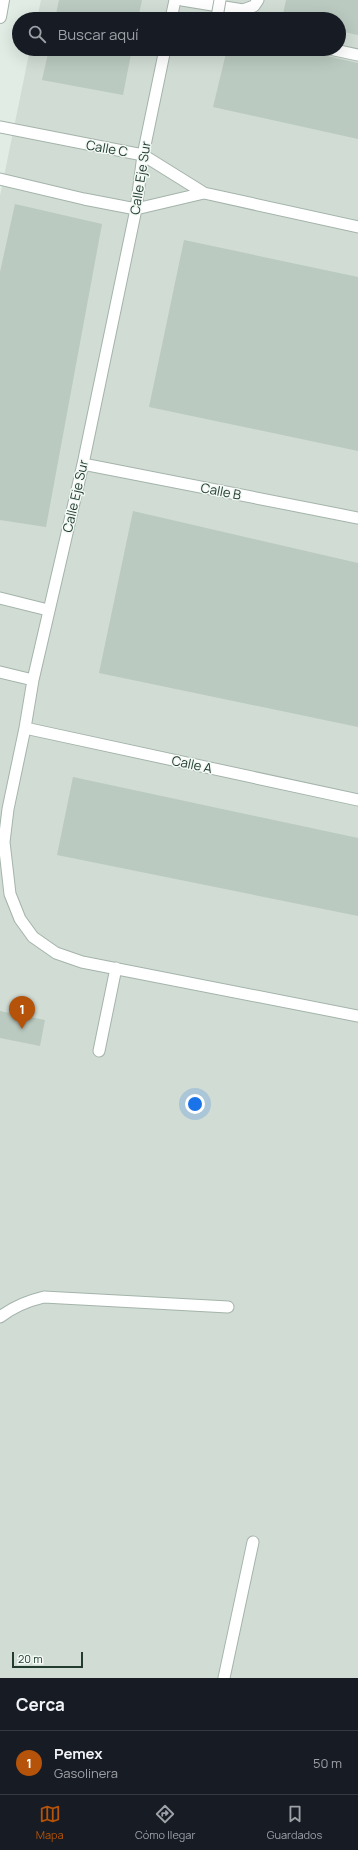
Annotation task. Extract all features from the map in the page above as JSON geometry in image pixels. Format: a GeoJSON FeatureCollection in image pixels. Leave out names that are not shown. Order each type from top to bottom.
{"type":"FeatureCollection","features":[{"type":"Feature","properties":{"kind":"street"},"geometry":{"type":"LineString","coordinates":[[0,17],[3,0]]}},
{"type":"Feature","properties":{"kind":"lane"},"geometry":{"type":"LineString","coordinates":[[173,12],[175,0]]}},
{"type":"Feature","properties":{"kind":"lane"},"geometry":{"type":"LineString","coordinates":[[182,0],[243,10],[254,6],[258,0]]}},
{"type":"Feature","properties":{"kind":"lane"},"geometry":{"type":"LineString","coordinates":[[218,12],[220,0]]}},
{"type":"Feature","properties":{"kind":"lane"},"geometry":{"type":"LineString","coordinates":[[346,52],[358,55]]}},
{"type":"Feature","properties":{"kind":"lane","name":"Calle Eje Sur"},"geometry":{"type":"LineString","coordinates":[[164,56],[143,155],[136,209],[83,464],[33,680],[25,728],[8,808],[4,842],[10,894],[20,919],[33,937],[56,953],[82,962],[358,1016]]}},
{"type":"Feature","properties":{"kind":"lane","name":"Calle C"},"geometry":{"type":"LineString","coordinates":[[0,127],[143,155],[204,193],[358,227]]}},
{"type":"Feature","properties":{"kind":"lane","name":"Calle C"},"geometry":{"type":"LineString","coordinates":[[0,179],[84,199],[136,209],[204,193]]}},
{"type":"Feature","properties":{"kind":"lane","name":"Calle B"},"geometry":{"type":"LineString","coordinates":[[83,464],[358,518]]}},
{"type":"Feature","properties":{"kind":"lane"},"geometry":{"type":"LineString","coordinates":[[0,598],[48,610]]}},
{"type":"Feature","properties":{"kind":"lane"},"geometry":{"type":"LineString","coordinates":[[0,672],[33,680]]}},
{"type":"Feature","properties":{"kind":"lane","name":"Calle A"},"geometry":{"type":"LineString","coordinates":[[25,728],[358,800]]}},
{"type":"Feature","properties":{"kind":"lane"},"geometry":{"type":"LineString","coordinates":[[99,1051],[116,968]]}},
{"type":"Feature","properties":{"kind":"lane"},"geometry":{"type":"LineString","coordinates":[[0,1317],[10,1310],[29,1301],[44,1297],[228,1307]]}},
{"type":"Feature","properties":{"kind":"lane"},"geometry":{"type":"LineString","coordinates":[[224,1678],[253,1542]]}},
{"type":"Feature","properties":{"kind":"shaded area"},"geometry":{"type":"Polygon","coordinates":[[[41,0],[358,0],[358,1678],[0,1678],[0,196],[29,56],[346,56],[346,12],[38,12],[41,0]]]}},
{"type":"Feature","properties":{"kind":"building"},"geometry":{"type":"Polygon","coordinates":[[[59,0],[142,0],[139,12],[56,12],[59,0]]]}},
{"type":"Feature","properties":{"kind":"building"},"geometry":{"type":"Polygon","coordinates":[[[286,0],[358,0],[358,35],[346,32],[346,12],[283,12],[286,0]]]}},
{"type":"Feature","properties":{"kind":"building"},"geometry":{"type":"Polygon","coordinates":[[[47,56],[131,56],[123,95],[42,80],[47,56]]]}},
{"type":"Feature","properties":{"kind":"building"},"geometry":{"type":"Polygon","coordinates":[[[225,56],[326,56],[358,63],[358,139],[213,107],[225,56]]]}},
{"type":"Feature","properties":{"kind":"building"},"geometry":{"type":"Polygon","coordinates":[[[15,204],[102,224],[46,527],[0,520],[0,272],[15,204]]]}},
{"type":"Feature","properties":{"kind":"building"},"geometry":{"type":"Polygon","coordinates":[[[184,240],[358,277],[358,451],[149,407],[184,240]]]}},
{"type":"Feature","properties":{"kind":"building"},"geometry":{"type":"Polygon","coordinates":[[[133,511],[358,563],[358,727],[99,673],[133,511]]]}},
{"type":"Feature","properties":{"kind":"building"},"geometry":{"type":"Polygon","coordinates":[[[73,777],[358,838],[358,916],[57,855],[73,777]]]}},
{"type":"Feature","properties":{"kind":"building"},"geometry":{"type":"Polygon","coordinates":[[[0,1011],[45,1020],[40,1046],[0,1038],[0,1011]]]}},
{"type":"Feature","properties":{"kind":"place","name":"Pemex"},"geometry":{"type":"Point","coordinates":[22,1029]}}]}
